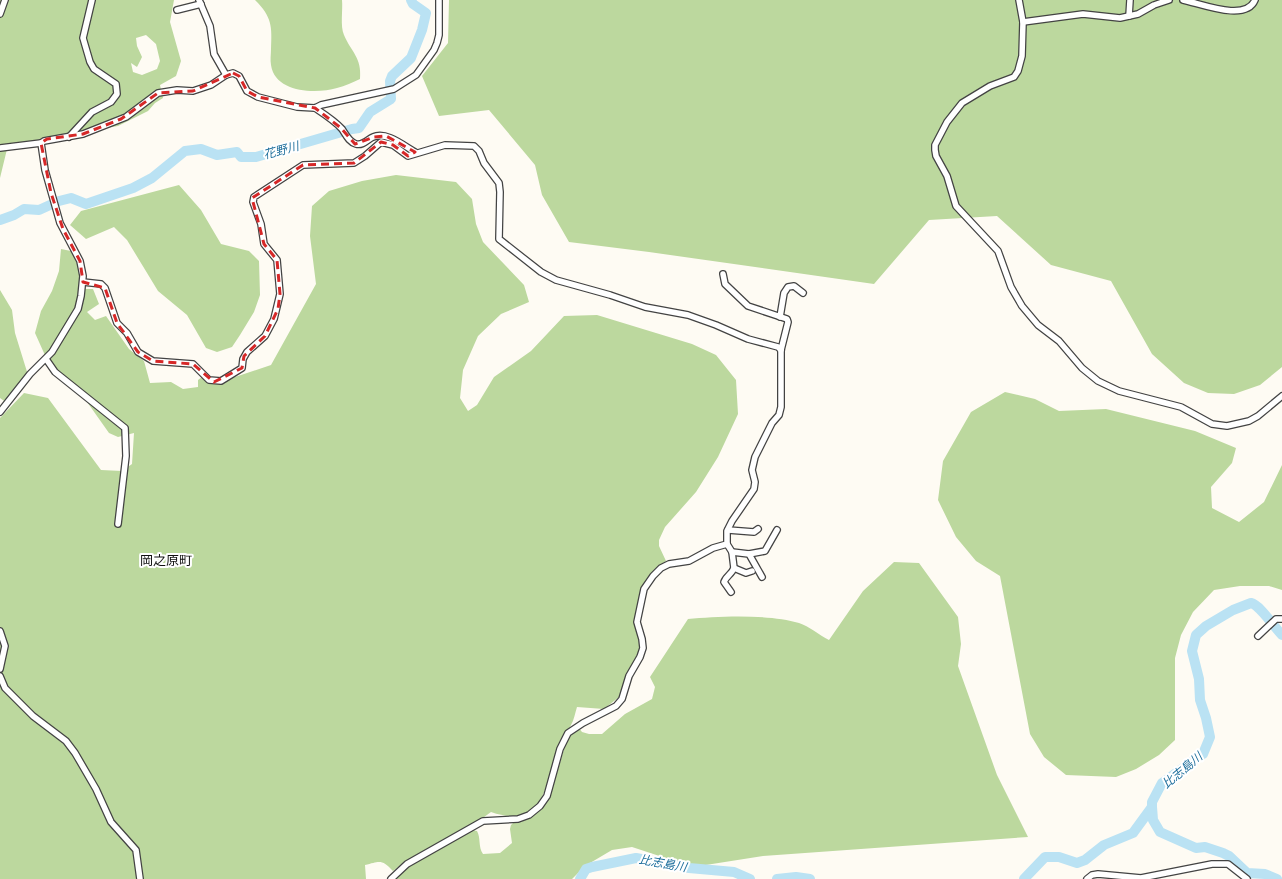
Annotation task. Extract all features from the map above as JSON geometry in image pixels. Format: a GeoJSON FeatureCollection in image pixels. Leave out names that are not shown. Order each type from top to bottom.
{"type":"FeatureCollection","features":[{"type":"Feature","properties":{"kind":"street"},"geometry":{"type":"LineString","coordinates":[[0,14],[5,0]]}},
{"type":"Feature","properties":{"kind":"street"},"geometry":{"type":"LineString","coordinates":[[69,137],[92,112],[111,102],[117,94],[116,84],[94,69],[90,62],[83,38],[92,0]]}},
{"type":"Feature","properties":{"kind":"street"},"geometry":{"type":"LineString","coordinates":[[0,148],[42,143],[48,139],[83,134],[121,119],[158,93],[177,90],[193,91],[210,85],[226,75],[233,73],[239,76],[247,91],[258,97],[297,107],[315,108],[321,105],[394,88],[416,75],[434,50],[439,35],[439,0]]}},
{"type":"Feature","properties":{"kind":"street"},"geometry":{"type":"LineString","coordinates":[[1019,0],[1023,22],[1022,56],[1018,71],[1014,77],[990,86],[962,103],[947,122],[937,139],[934,150],[947,176],[956,206],[998,252],[1011,287],[1022,306],[1038,325],[1059,341],[1082,368],[1098,381],[1119,391],[1181,408],[1212,424],[1227,426],[1249,421],[1258,416],[1282,396]]}},
{"type":"Feature","properties":{"kind":"street"},"geometry":{"type":"LineString","coordinates":[[1130,0],[1130,16]]}},
{"type":"Feature","properties":{"kind":"street"},"geometry":{"type":"LineString","coordinates":[[1023,22],[1083,14],[1120,18],[1138,14],[1154,5],[1169,0]]}},
{"type":"Feature","properties":{"kind":"street"},"geometry":{"type":"LineString","coordinates":[[1183,0],[1236,12],[1245,10],[1254,4],[1255,0]]}},
{"type":"Feature","properties":{"kind":"street"},"geometry":{"type":"LineString","coordinates":[[177,10],[200,2],[210,26],[214,54],[226,75]]}},
{"type":"Feature","properties":{"kind":"street"},"geometry":{"type":"LineString","coordinates":[[315,108],[341,128],[352,142],[360,145],[374,137],[386,136],[398,141],[415,152]]}},
{"type":"Feature","properties":{"kind":"street"},"geometry":{"type":"LineString","coordinates":[[83,282],[101,284],[105,288],[117,323],[127,333],[138,352],[153,362],[193,364],[197,366],[209,380],[221,381],[242,368],[244,356],[265,336],[278,309],[280,294],[278,266],[274,255],[264,244],[261,224],[253,202],[254,197],[303,165],[354,163],[365,156],[381,142],[393,145],[408,156],[415,152],[445,145],[474,146],[479,151],[484,163],[499,183],[499,239],[548,276],[645,307],[694,316],[748,339],[778,347],[781,350]]}},
{"type":"Feature","properties":{"kind":"street"},"geometry":{"type":"LineString","coordinates":[[0,412],[30,374],[46,359],[78,309],[83,282],[80,261],[63,228],[49,185],[44,164],[42,143]]}},
{"type":"Feature","properties":{"kind":"street"},"geometry":{"type":"LineString","coordinates":[[723,274],[725,284],[748,306],[787,319],[788,322],[781,350],[781,407],[779,414],[772,423],[755,457],[752,470],[754,489],[728,530],[727,544],[732,552],[734,568],[732,572],[726,576],[724,582],[732,592]]}},
{"type":"Feature","properties":{"kind":"street"},"geometry":{"type":"LineString","coordinates":[[780,317],[783,298],[788,288],[794,286],[803,293]]}},
{"type":"Feature","properties":{"kind":"street"},"geometry":{"type":"LineString","coordinates":[[46,359],[54,372],[125,428],[126,456],[118,524]]}},
{"type":"Feature","properties":{"kind":"street"},"geometry":{"type":"LineString","coordinates":[[728,530],[754,532],[758,529]]}},
{"type":"Feature","properties":{"kind":"street"},"geometry":{"type":"LineString","coordinates":[[732,552],[749,554],[765,551],[777,530]]}},
{"type":"Feature","properties":{"kind":"street"},"geometry":{"type":"LineString","coordinates":[[391,879],[407,864],[483,821],[518,819],[529,815],[540,806],[547,796],[560,749],[568,733],[583,723],[616,706],[622,699],[629,676],[640,657],[643,648],[637,622],[644,589],[653,576],[665,566],[689,561],[713,548],[727,544]]}},
{"type":"Feature","properties":{"kind":"street"},"geometry":{"type":"LineString","coordinates":[[749,554],[762,577]]}},
{"type":"Feature","properties":{"kind":"street"},"geometry":{"type":"LineString","coordinates":[[734,568],[746,573],[752,571]]}},
{"type":"Feature","properties":{"kind":"street"},"geometry":{"type":"LineString","coordinates":[[1258,636],[1276,619],[1282,619]]}},
{"type":"Feature","properties":{"kind":"street"},"geometry":{"type":"LineString","coordinates":[[0,631],[5,654],[0,669]]}},
{"type":"Feature","properties":{"kind":"street"},"geometry":{"type":"LineString","coordinates":[[0,676],[5,688],[33,716],[66,741],[75,753],[96,789],[111,822],[136,850],[140,879]]}},
{"type":"Feature","properties":{"kind":"street"},"geometry":{"type":"LineString","coordinates":[[1087,879],[1092,875],[1098,874],[1141,878],[1218,864],[1228,864],[1247,879]]}},
{"type":"Feature","properties":{"kind":"highlighted area"},"geometry":{"type":"Polygon","coordinates":[[[233,73],[239,76],[247,91],[258,97],[315,108],[341,128],[355,144],[374,137],[386,136],[415,152],[408,156],[393,145],[381,142],[354,163],[303,165],[252,198],[264,244],[277,260],[280,294],[278,309],[265,336],[244,356],[242,368],[214,382],[193,364],[153,361],[138,352],[117,323],[105,288],[83,282],[80,261],[63,229],[51,193],[41,143],[47,139],[83,134],[121,119],[158,93],[193,91],[233,73]]]}},
{"type":"Feature","properties":{"kind":"green space"},"geometry":{"type":"Polygon","coordinates":[[[0,0],[174,0],[170,22],[181,61],[176,76],[160,85],[163,98],[155,103],[148,111],[118,126],[8,145],[0,178],[0,0]],[[146,35],[136,38],[137,46],[142,57],[137,67],[131,63],[133,72],[142,75],[157,69],[160,61],[156,44],[146,35]]]}},
{"type":"Feature","properties":{"kind":"green space"},"geometry":{"type":"Polygon","coordinates":[[[255,0],[342,0],[343,31],[358,60],[360,79],[340,87],[318,91],[298,89],[288,86],[280,81],[274,74],[271,65],[270,22],[261,6],[255,0]]]}},
{"type":"Feature","properties":{"kind":"green space"},"geometry":{"type":"Polygon","coordinates":[[[449,0],[1282,0],[1282,367],[1260,385],[1234,394],[1208,393],[1184,383],[1152,354],[1111,281],[1051,265],[997,216],[929,220],[874,284],[569,242],[542,195],[535,165],[489,110],[439,116],[422,76],[448,43],[449,0]]]}},
{"type":"Feature","properties":{"kind":"green space"},"geometry":{"type":"Polygon","coordinates":[[[396,175],[456,182],[472,199],[476,224],[483,242],[524,285],[529,302],[501,314],[478,336],[463,370],[460,398],[468,411],[477,405],[494,377],[531,351],[564,316],[597,315],[692,344],[716,355],[736,380],[738,414],[718,457],[696,492],[665,527],[659,540],[659,546],[666,561],[655,569],[641,588],[635,616],[635,626],[640,643],[640,651],[625,679],[619,697],[604,709],[577,707],[572,723],[559,743],[541,799],[533,809],[523,815],[509,816],[491,812],[480,820],[404,862],[393,871],[386,864],[380,862],[365,865],[366,879],[0,879],[0,418],[24,393],[48,398],[101,470],[122,471],[132,464],[134,433],[118,437],[109,433],[80,392],[48,362],[35,333],[41,311],[52,291],[59,271],[61,249],[76,252],[81,265],[86,289],[93,289],[99,304],[87,312],[95,320],[106,316],[129,349],[144,361],[150,383],[171,382],[183,389],[198,387],[198,380],[202,377],[214,384],[271,365],[316,284],[310,236],[312,206],[329,191],[362,181],[396,175]]]}},
{"type":"Feature","properties":{"kind":"green space"},"geometry":{"type":"Polygon","coordinates":[[[179,185],[201,210],[221,244],[249,251],[259,261],[260,295],[254,312],[232,347],[217,352],[206,348],[187,315],[158,291],[127,240],[114,227],[86,239],[70,225],[81,211],[179,185]]]}},
{"type":"Feature","properties":{"kind":"green space"},"geometry":{"type":"Polygon","coordinates":[[[0,290],[12,310],[15,333],[28,375],[7,403],[0,398],[0,290]]]}},
{"type":"Feature","properties":{"kind":"green space"},"geometry":{"type":"Polygon","coordinates":[[[1005,392],[1035,399],[1059,411],[1106,409],[1195,431],[1236,448],[1232,463],[1211,487],[1212,508],[1239,522],[1264,502],[1282,465],[1282,590],[1269,586],[1240,586],[1214,590],[1193,612],[1181,635],[1175,658],[1175,740],[1159,755],[1136,769],[1116,777],[1066,775],[1044,757],[1030,734],[1000,576],[976,561],[956,537],[938,500],[943,461],[971,412],[1005,392]]]}},
{"type":"Feature","properties":{"kind":"green space"},"geometry":{"type":"Polygon","coordinates":[[[894,562],[919,563],[958,617],[961,644],[958,666],[997,775],[1028,837],[763,856],[693,867],[632,847],[612,850],[585,866],[572,879],[395,879],[413,862],[472,830],[477,831],[483,854],[500,853],[512,843],[510,829],[511,825],[514,822],[523,821],[537,813],[550,796],[565,746],[570,735],[579,728],[582,732],[589,734],[602,734],[625,714],[652,699],[655,687],[650,677],[688,619],[744,616],[787,620],[803,624],[829,640],[863,591],[894,562]]]}},
{"type":"Feature","properties":{"kind":"waterway","name":"花野川"},"geometry":{"type":"LineString","coordinates":[[59,201],[71,198],[86,204],[133,188],[152,178],[185,151],[201,149],[217,155],[237,152],[241,157],[256,157],[359,128],[370,112],[391,99],[390,81],[392,76],[411,58],[422,30],[426,13],[413,4],[411,0]]}},
{"type":"Feature","properties":{"kind":"waterway","name":"花野川"},"geometry":{"type":"LineString","coordinates":[[0,220],[14,215],[24,209],[39,210],[50,205]]}},
{"type":"Feature","properties":{"kind":"waterway","name":"比志島川"},"geometry":{"type":"LineString","coordinates":[[1277,879],[1265,874],[1247,873],[1229,856],[1223,853],[1205,847],[1196,848],[1160,832],[1153,820],[1152,802],[1162,783],[1203,754],[1210,737],[1200,700],[1199,679],[1192,651],[1196,635],[1206,626],[1233,610],[1251,603],[1263,612],[1282,635]]}},
{"type":"Feature","properties":{"kind":"waterway","name":"比志島川"},"geometry":{"type":"LineString","coordinates":[[1024,879],[1045,857],[1059,857],[1077,863],[1085,860],[1104,845],[1133,833],[1152,807]]}},
{"type":"Feature","properties":{"kind":"waterway","name":"比志島川"},"geometry":{"type":"LineString","coordinates":[[580,879],[586,869],[636,858],[689,868],[734,872],[750,879]]}},
{"type":"Feature","properties":{"kind":"waterway","name":"比志島川"},"geometry":{"type":"LineString","coordinates":[[777,879],[796,877],[810,879]]}},
{"type":"Feature","properties":{"kind":"district","name":"岡之原町"},"geometry":{"type":"Point","coordinates":[166,560]}}]}
